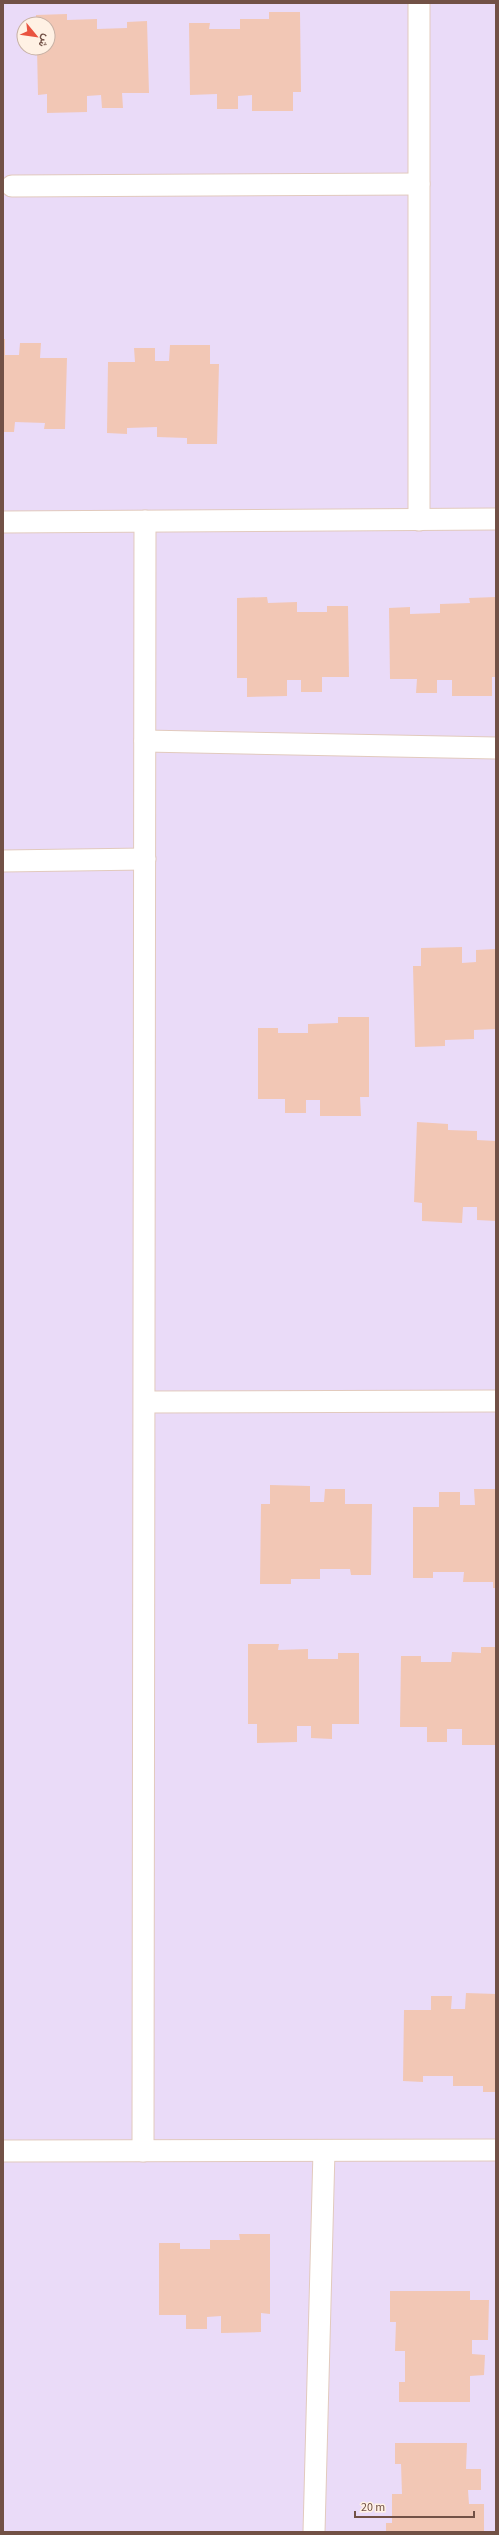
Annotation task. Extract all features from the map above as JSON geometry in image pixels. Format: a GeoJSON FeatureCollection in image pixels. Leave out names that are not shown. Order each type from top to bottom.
{"type":"FeatureCollection","features":[{"type":"Feature","properties":{"kind":"lane"},"geometry":{"type":"LineString","coordinates":[[419,3],[419,520]]}},
{"type":"Feature","properties":{"kind":"lane"},"geometry":{"type":"LineString","coordinates":[[12,186],[419,184]]}},
{"type":"Feature","properties":{"kind":"lane"},"geometry":{"type":"LineString","coordinates":[[3,522],[496,519]]}},
{"type":"Feature","properties":{"kind":"lane"},"geometry":{"type":"LineString","coordinates":[[143,2151],[145,521]]}},
{"type":"Feature","properties":{"kind":"lane"},"geometry":{"type":"LineString","coordinates":[[145,740],[496,748]]}},
{"type":"Feature","properties":{"kind":"lane"},"geometry":{"type":"LineString","coordinates":[[3,861],[145,858]]}},
{"type":"Feature","properties":{"kind":"lane"},"geometry":{"type":"LineString","coordinates":[[145,1402],[496,1400]]}},
{"type":"Feature","properties":{"kind":"lane"},"geometry":{"type":"LineString","coordinates":[[3,2152],[496,2150]]}},
{"type":"Feature","properties":{"kind":"lane"},"geometry":{"type":"LineString","coordinates":[[314,2532],[324,2151]]}},
{"type":"Feature","properties":{"kind":"shaded area"},"geometry":{"type":"Polygon","coordinates":[[[3,3],[496,3],[496,2532],[3,2532],[3,3]]]}},
{"type":"Feature","properties":{"kind":"building"},"geometry":{"type":"Polygon","coordinates":[[[269,12],[300,12],[301,92],[293,92],[293,111],[252,111],[252,95],[238,96],[238,109],[217,109],[217,94],[190,95],[189,23],[210,23],[209,29],[240,29],[240,19],[269,19],[269,12]]]}},
{"type":"Feature","properties":{"kind":"building"},"geometry":{"type":"Polygon","coordinates":[[[67,14],[67,20],[97,19],[97,29],[127,28],[127,22],[147,21],[149,93],[122,93],[123,108],[102,108],[101,95],[87,96],[87,112],[47,113],[47,94],[38,95],[37,56],[56,56],[56,16],[36,15],[67,14]]]}},
{"type":"Feature","properties":{"kind":"building"},"geometry":{"type":"Polygon","coordinates":[[[3,339],[5,339],[5,355],[19,355],[20,343],[41,343],[40,358],[67,358],[65,429],[44,429],[45,423],[15,422],[14,432],[3,432],[3,339]]]}},
{"type":"Feature","properties":{"kind":"building"},"geometry":{"type":"Polygon","coordinates":[[[170,345],[210,345],[210,364],[219,364],[217,444],[187,444],[187,438],[157,437],[157,427],[127,428],[127,434],[107,433],[108,362],[135,362],[134,348],[155,348],[155,361],[169,361],[170,345]]]}},
{"type":"Feature","properties":{"kind":"building"},"geometry":{"type":"Polygon","coordinates":[[[267,597],[268,603],[297,602],[297,612],[327,612],[327,606],[348,606],[349,677],[322,677],[322,692],[301,692],[301,680],[287,680],[287,696],[247,697],[247,678],[237,678],[237,598],[267,597]]]}},
{"type":"Feature","properties":{"kind":"building"},"geometry":{"type":"Polygon","coordinates":[[[496,597],[496,677],[492,677],[492,696],[452,696],[452,680],[437,680],[437,693],[416,693],[417,679],[390,679],[389,608],[410,607],[410,614],[440,613],[440,604],[470,603],[469,598],[496,597]]]}},
{"type":"Feature","properties":{"kind":"building"},"geometry":{"type":"Polygon","coordinates":[[[462,947],[462,963],[476,962],[476,950],[496,949],[496,1029],[474,1030],[474,1039],[445,1040],[445,1046],[415,1047],[413,966],[421,966],[421,948],[462,947]]]}},
{"type":"Feature","properties":{"kind":"building"},"geometry":{"type":"Polygon","coordinates":[[[338,1017],[369,1017],[369,1097],[360,1097],[361,1116],[320,1116],[320,1100],[306,1100],[306,1113],[285,1113],[285,1099],[258,1099],[258,1028],[278,1028],[278,1033],[308,1033],[308,1024],[338,1023],[338,1017]]]}},
{"type":"Feature","properties":{"kind":"building"},"geometry":{"type":"Polygon","coordinates":[[[417,1122],[448,1124],[448,1130],[477,1131],[477,1140],[496,1141],[496,1221],[477,1220],[477,1207],[463,1207],[462,1223],[422,1221],[422,1203],[414,1202],[417,1122]]]}},
{"type":"Feature","properties":{"kind":"building"},"geometry":{"type":"Polygon","coordinates":[[[270,1485],[310,1486],[310,1502],[324,1502],[325,1489],[345,1489],[345,1504],[372,1504],[371,1575],[351,1575],[350,1569],[320,1569],[320,1579],[291,1579],[291,1584],[260,1584],[261,1504],[270,1504],[270,1485]]]}},
{"type":"Feature","properties":{"kind":"building"},"geometry":{"type":"Polygon","coordinates":[[[474,1489],[496,1489],[496,1588],[493,1588],[493,1582],[463,1582],[464,1572],[433,1572],[433,1578],[413,1578],[413,1507],[439,1507],[439,1492],[460,1492],[460,1505],[475,1505],[474,1489]]]}},
{"type":"Feature","properties":{"kind":"building"},"geometry":{"type":"Polygon","coordinates":[[[248,1644],[279,1644],[278,1650],[308,1649],[308,1659],[338,1659],[338,1653],[359,1653],[359,1724],[332,1724],[332,1739],[311,1738],[311,1726],[297,1726],[297,1742],[257,1743],[257,1724],[248,1724],[248,1644]]]}},
{"type":"Feature","properties":{"kind":"building"},"geometry":{"type":"Polygon","coordinates":[[[481,1647],[496,1647],[496,1745],[462,1745],[462,1729],[447,1729],[447,1742],[427,1742],[427,1727],[400,1727],[401,1656],[421,1656],[421,1662],[451,1662],[452,1652],[481,1653],[481,1647]]]}},
{"type":"Feature","properties":{"kind":"building"},"geometry":{"type":"Polygon","coordinates":[[[466,1993],[496,1994],[496,2092],[483,2092],[483,2086],[453,2086],[453,2076],[423,2076],[423,2082],[403,2081],[404,2010],[431,2010],[431,1996],[452,1996],[451,2009],[465,2009],[466,1993]]]}},
{"type":"Feature","properties":{"kind":"building"},"geometry":{"type":"Polygon","coordinates":[[[239,2234],[270,2234],[270,2314],[261,2313],[261,2332],[221,2333],[221,2316],[207,2317],[207,2329],[186,2329],[186,2315],[159,2315],[159,2243],[180,2243],[180,2249],[210,2249],[210,2240],[240,2240],[239,2234]]]}},
{"type":"Feature","properties":{"kind":"building"},"geometry":{"type":"Polygon","coordinates":[[[390,2291],[470,2291],[470,2300],[489,2300],[488,2340],[472,2340],[472,2354],[485,2355],[484,2375],[470,2376],[470,2402],[399,2402],[399,2382],[405,2382],[405,2351],[395,2351],[396,2322],[390,2322],[390,2291]]]}},
{"type":"Feature","properties":{"kind":"building"},"geometry":{"type":"Polygon","coordinates":[[[395,2443],[467,2443],[466,2469],[481,2469],[481,2490],[468,2490],[469,2504],[484,2504],[484,2532],[386,2532],[386,2523],[392,2523],[392,2494],[402,2494],[401,2464],[395,2464],[395,2443]]]}}]}
